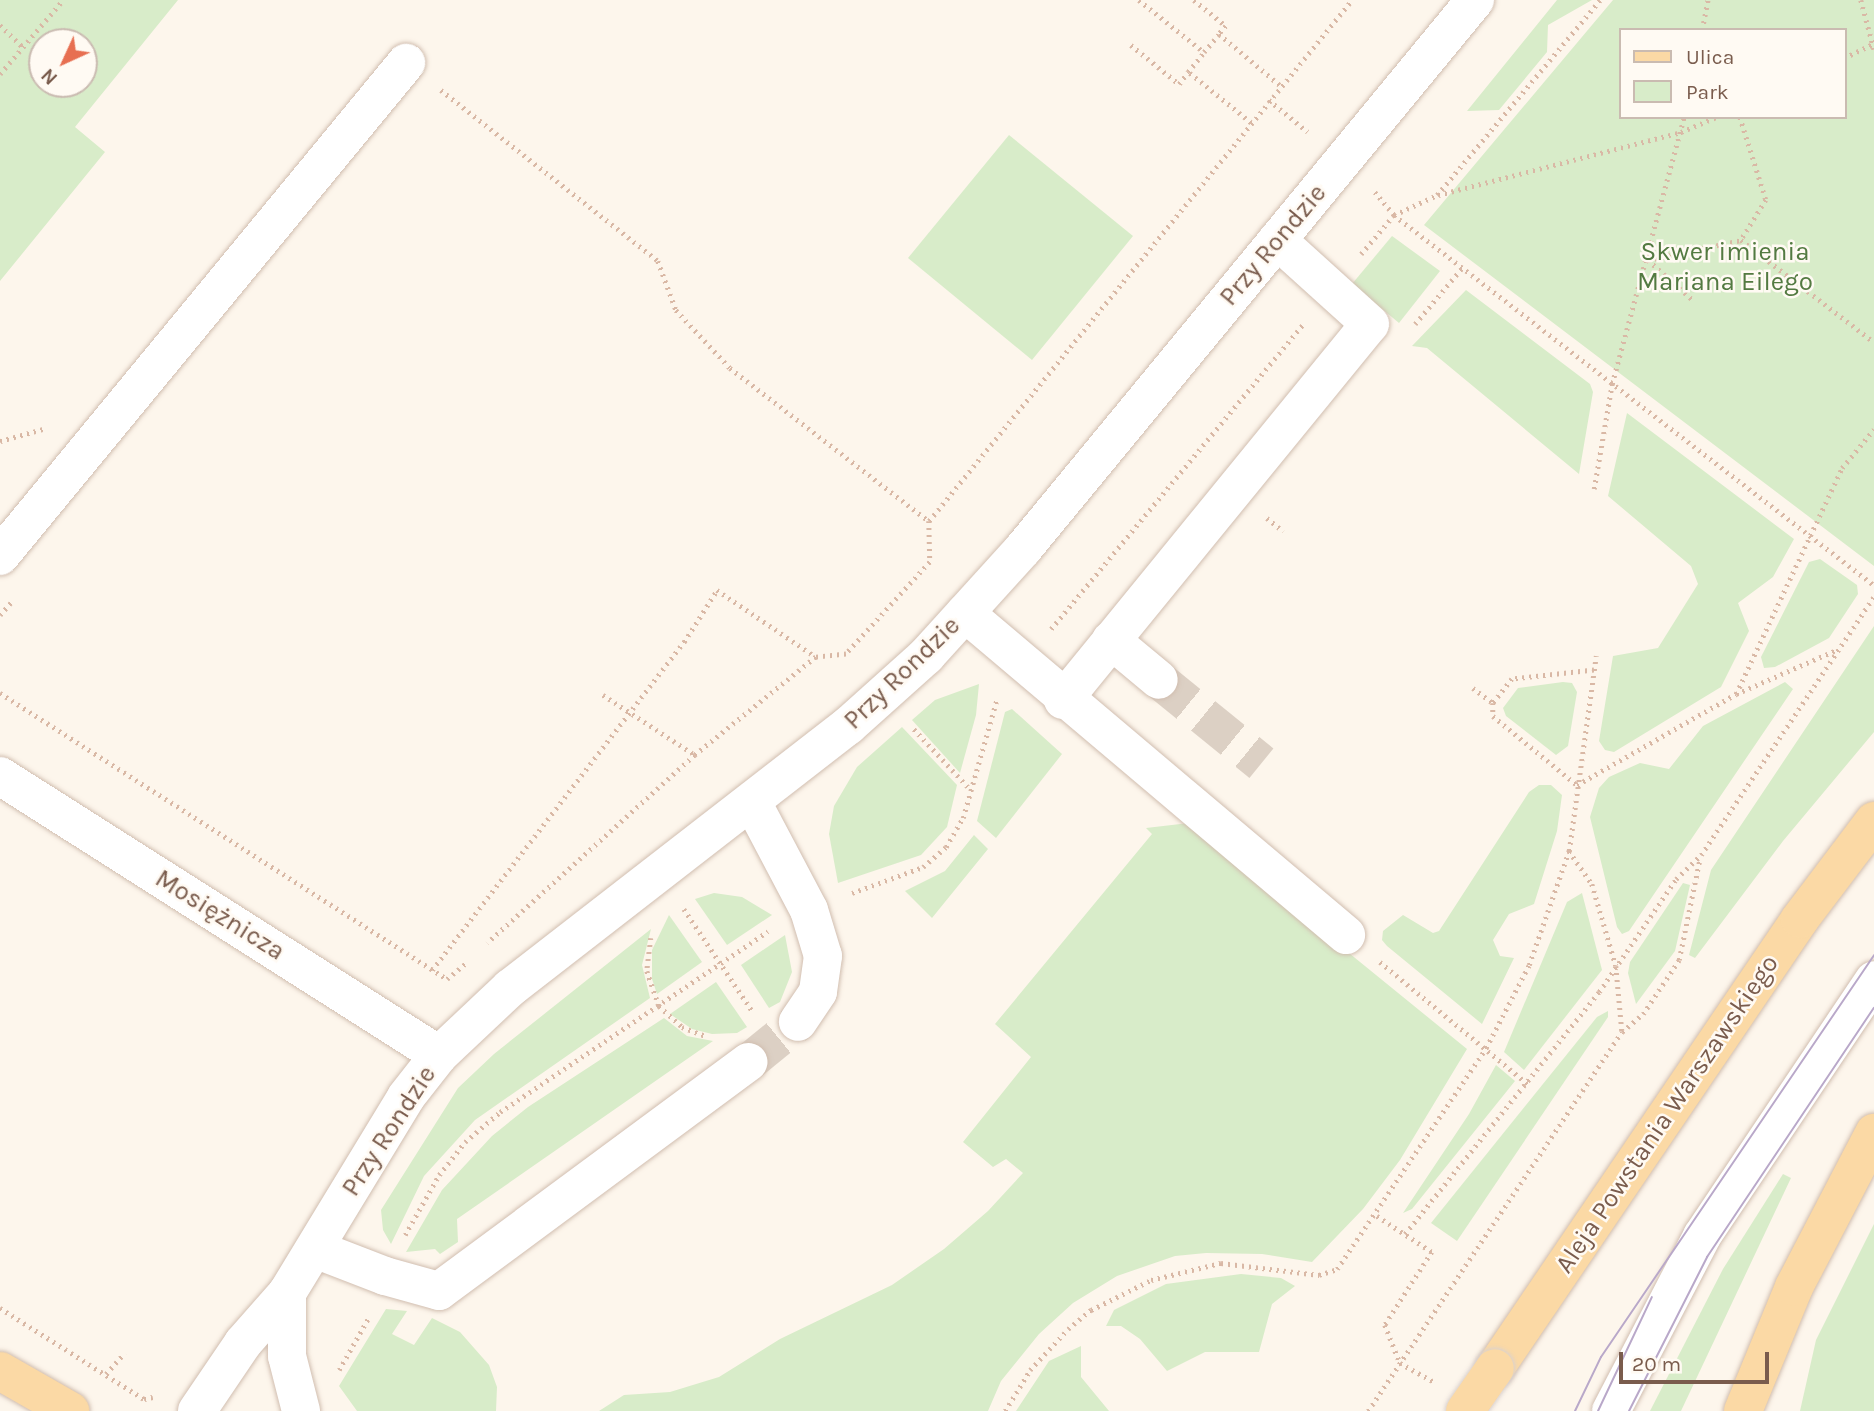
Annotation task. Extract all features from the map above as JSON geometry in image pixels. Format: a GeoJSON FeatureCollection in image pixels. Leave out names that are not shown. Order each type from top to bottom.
{"type":"FeatureCollection","features":[{"type":"Feature","properties":{"kind":"main road","name":"Aleja Powstania Warszawskiego"},"geometry":{"type":"LineString","coordinates":[[1465,1411],[1800,919],[1874,821]]}},
{"type":"Feature","properties":{"kind":"main road"},"geometry":{"type":"LineString","coordinates":[[1743,1411],[1794,1286],[1874,1133]]}},
{"type":"Feature","properties":{"kind":"main road"},"geometry":{"type":"LineString","coordinates":[[0,1371],[70,1411]]}},
{"type":"Feature","properties":{"kind":"street","name":"Przy Rondzie"},"geometry":{"type":"LineString","coordinates":[[197,1411],[243,1343],[287,1293],[406,1097],[439,1055],[510,988],[752,802],[883,696],[965,613],[1475,0]]}},
{"type":"Feature","properties":{"kind":"street"},"geometry":{"type":"LineString","coordinates":[[0,556],[421,74]]}},
{"type":"Feature","properties":{"kind":"street"},"geometry":{"type":"LineString","coordinates":[[1063,700],[1370,324],[1277,240]]}},
{"type":"Feature","properties":{"kind":"street"},"geometry":{"type":"LineString","coordinates":[[965,613],[1063,700],[1346,935]]}},
{"type":"Feature","properties":{"kind":"street"},"geometry":{"type":"LineString","coordinates":[[1111,640],[1159,680]]}},
{"type":"Feature","properties":{"kind":"street","name":"Mosiężnicza"},"geometry":{"type":"LineString","coordinates":[[0,776],[439,1055]]}},
{"type":"Feature","properties":{"kind":"street"},"geometry":{"type":"LineString","coordinates":[[752,802],[809,910],[823,956],[818,992],[798,1023]]}},
{"type":"Feature","properties":{"kind":"street"},"geometry":{"type":"LineString","coordinates":[[1611,1411],[1702,1237],[1874,980]]}},
{"type":"Feature","properties":{"kind":"street"},"geometry":{"type":"LineString","coordinates":[[315,1249],[385,1276],[439,1291],[749,1062]]}},
{"type":"Feature","properties":{"kind":"street"},"geometry":{"type":"LineString","coordinates":[[287,1293],[287,1356],[301,1411]]}},
{"type":"Feature","properties":{"kind":"path"},"geometry":{"type":"LineString","coordinates":[[0,74],[63,0]]}},
{"type":"Feature","properties":{"kind":"path"},"geometry":{"type":"LineString","coordinates":[[1141,0],[1204,52]]}},
{"type":"Feature","properties":{"kind":"path"},"geometry":{"type":"LineString","coordinates":[[1131,45],[1179,84],[1226,26],[1194,0]]}},
{"type":"Feature","properties":{"kind":"path"},"geometry":{"type":"LineString","coordinates":[[483,948],[695,755],[816,657],[846,654],[930,562],[929,521],[1352,0]]}},
{"type":"Feature","properties":{"kind":"path"},"geometry":{"type":"LineString","coordinates":[[1437,195],[1600,0]]}},
{"type":"Feature","properties":{"kind":"path"},"geometry":{"type":"LineString","coordinates":[[1702,28],[1708,0]]}},
{"type":"Feature","properties":{"kind":"path"},"geometry":{"type":"LineString","coordinates":[[1846,57],[1873,46],[1861,0]]}},
{"type":"Feature","properties":{"kind":"path"},"geometry":{"type":"LineString","coordinates":[[0,25],[23,47]]}},
{"type":"Feature","properties":{"kind":"path"},"geometry":{"type":"LineString","coordinates":[[1219,34],[1281,86]]}},
{"type":"Feature","properties":{"kind":"path"},"geometry":{"type":"LineString","coordinates":[[1188,72],[1251,123]]}},
{"type":"Feature","properties":{"kind":"path"},"geometry":{"type":"LineString","coordinates":[[421,74],[658,261],[676,310],[730,368],[929,521]]}},
{"type":"Feature","properties":{"kind":"path"},"geometry":{"type":"LineString","coordinates":[[1269,100],[1317,140]]}},
{"type":"Feature","properties":{"kind":"path"},"geometry":{"type":"LineString","coordinates":[[1594,489],[1612,384],[1648,260],[1684,119]]}},
{"type":"Feature","properties":{"kind":"path"},"geometry":{"type":"LineString","coordinates":[[1394,215],[1437,195],[1681,132],[1711,119]]}},
{"type":"Feature","properties":{"kind":"path"},"geometry":{"type":"LineString","coordinates":[[1648,260],[1741,240],[1766,200],[1741,119]]}},
{"type":"Feature","properties":{"kind":"path"},"geometry":{"type":"LineString","coordinates":[[1370,186],[1394,215],[1874,585]]}},
{"type":"Feature","properties":{"kind":"path"},"geometry":{"type":"LineString","coordinates":[[1741,240],[1874,342]]}},
{"type":"Feature","properties":{"kind":"path"},"geometry":{"type":"LineString","coordinates":[[1648,260],[1693,300]]}},
{"type":"Feature","properties":{"kind":"path"},"geometry":{"type":"LineString","coordinates":[[1043,637],[1331,290]]}},
{"type":"Feature","properties":{"kind":"path"},"geometry":{"type":"LineString","coordinates":[[1736,694],[1842,468],[1874,429]]}},
{"type":"Feature","properties":{"kind":"path"},"geometry":{"type":"LineString","coordinates":[[432,970],[684,642],[717,590],[816,657]]}},
{"type":"Feature","properties":{"kind":"path"},"geometry":{"type":"LineString","coordinates":[[1405,1234],[1528,1084],[1616,966],[1676,879],[1701,855],[1874,597]]}},
{"type":"Feature","properties":{"kind":"path"},"geometry":{"type":"LineString","coordinates":[[1577,785],[1736,694],[1837,650]]}},
{"type":"Feature","properties":{"kind":"path"},"geometry":{"type":"LineString","coordinates":[[1005,1411],[1047,1349],[1091,1310],[1151,1280],[1221,1263],[1319,1275],[1337,1269],[1377,1216],[1486,1048],[1529,965],[1569,851],[1595,656]]}},
{"type":"Feature","properties":{"kind":"path"},"geometry":{"type":"LineString","coordinates":[[1577,785],[1493,716],[1493,703],[1512,679],[1594,670]]}},
{"type":"Feature","properties":{"kind":"path"},"geometry":{"type":"LineString","coordinates":[[1473,688],[1493,703]]}},
{"type":"Feature","properties":{"kind":"path"},"geometry":{"type":"LineString","coordinates":[[849,895],[923,867],[946,847],[963,818],[999,690]]}},
{"type":"Feature","properties":{"kind":"path"},"geometry":{"type":"LineString","coordinates":[[0,693],[447,979],[474,956]]}},
{"type":"Feature","properties":{"kind":"path"},"geometry":{"type":"LineString","coordinates":[[603,695],[695,755]]}},
{"type":"Feature","properties":{"kind":"path"},"geometry":{"type":"LineString","coordinates":[[1569,851],[1592,884],[1616,966],[1622,1032]]}},
{"type":"Feature","properties":{"kind":"path"},"geometry":{"type":"LineString","coordinates":[[1367,1411],[1622,1032],[1643,1014],[1679,960],[1701,855]]}},
{"type":"Feature","properties":{"kind":"path"},"geometry":{"type":"LineString","coordinates":[[659,874],[752,1011]]}},
{"type":"Feature","properties":{"kind":"path"},"geometry":{"type":"LineString","coordinates":[[332,1382],[371,1314],[385,1276],[411,1221],[465,1142],[500,1112],[774,927]]}},
{"type":"Feature","properties":{"kind":"path"},"geometry":{"type":"LineString","coordinates":[[655,928],[648,971],[659,1006],[682,1027],[718,1038]]}},
{"type":"Feature","properties":{"kind":"path"},"geometry":{"type":"LineString","coordinates":[[1346,935],[1528,1084]]}},
{"type":"Feature","properties":{"kind":"path"},"geometry":{"type":"LineString","coordinates":[[1377,1216],[1432,1252],[1385,1325],[1400,1363]]}},
{"type":"Feature","properties":{"kind":"path"},"geometry":{"type":"LineString","coordinates":[[0,1307],[144,1399],[157,1396]]}},
{"type":"Feature","properties":{"kind":"path"},"geometry":{"type":"LineString","coordinates":[[106,1374],[124,1353]]}},
{"type":"Feature","properties":{"kind":"green space"},"geometry":{"type":"Polygon","coordinates":[[[0,0],[178,0],[75,127],[105,152],[0,281],[0,0]]]}},
{"type":"Feature","properties":{"kind":"green space"},"geometry":{"type":"Polygon","coordinates":[[[1557,0],[1592,0],[1548,25],[1547,52],[1499,110],[1467,111],[1557,0]]]}},
{"type":"Feature","properties":{"kind":"green space","name":"Skwer imienia Mariana Eilego"},"geometry":{"type":"Polygon","coordinates":[[[1613,0],[1874,0],[1874,566],[1424,225],[1613,0]]]}},
{"type":"Feature","properties":{"kind":"green space"},"geometry":{"type":"Polygon","coordinates":[[[1009,135],[1133,236],[1032,360],[908,258],[1009,135]]]}},
{"type":"Feature","properties":{"kind":"green space"},"geometry":{"type":"Polygon","coordinates":[[[1392,236],[1440,271],[1399,323],[1352,284],[1392,236]]]}},
{"type":"Feature","properties":{"kind":"green space"},"geometry":{"type":"Polygon","coordinates":[[[1466,290],[1590,384],[1593,392],[1579,474],[1427,348],[1412,346],[1466,290]]]}},
{"type":"Feature","properties":{"kind":"green space"},"geometry":{"type":"Polygon","coordinates":[[[1627,413],[1794,539],[1773,577],[1738,603],[1749,631],[1721,687],[1614,752],[1605,750],[1599,741],[1613,656],[1658,648],[1698,584],[1691,566],[1608,496],[1627,413]]]}},
{"type":"Feature","properties":{"kind":"green space"},"geometry":{"type":"Polygon","coordinates":[[[1820,559],[1857,585],[1858,594],[1829,638],[1775,667],[1764,668],[1761,657],[1809,562],[1820,559]]]}},
{"type":"Feature","properties":{"kind":"green space"},"geometry":{"type":"Polygon","coordinates":[[[1874,626],[1874,732],[1783,841],[1695,958],[1689,955],[1711,870],[1874,626]]]}},
{"type":"Feature","properties":{"kind":"green space"},"geometry":{"type":"Polygon","coordinates":[[[1785,682],[1793,689],[1629,931],[1622,934],[1617,927],[1590,817],[1599,788],[1609,777],[1640,763],[1669,769],[1703,726],[1785,682]]]}},
{"type":"Feature","properties":{"kind":"green space"},"geometry":{"type":"Polygon","coordinates":[[[1572,683],[1577,692],[1568,746],[1556,755],[1506,716],[1503,708],[1518,688],[1572,683]]]}},
{"type":"Feature","properties":{"kind":"green space"},"geometry":{"type":"Polygon","coordinates":[[[979,684],[976,715],[960,773],[912,720],[935,700],[979,684]]]}},
{"type":"Feature","properties":{"kind":"green space"},"geometry":{"type":"Polygon","coordinates":[[[1012,709],[1062,754],[996,838],[977,821],[1005,712],[1012,709]]]}},
{"type":"Feature","properties":{"kind":"green space"},"geometry":{"type":"Polygon","coordinates":[[[902,727],[957,785],[947,827],[921,855],[838,883],[829,834],[834,806],[857,767],[902,727]]]}},
{"type":"Feature","properties":{"kind":"green space"},"geometry":{"type":"Polygon","coordinates":[[[1539,785],[1551,785],[1562,795],[1557,831],[1534,904],[1509,914],[1493,940],[1500,956],[1514,958],[1482,1024],[1387,946],[1382,940],[1383,931],[1403,915],[1433,933],[1439,931],[1529,792],[1539,785]]]}},
{"type":"Feature","properties":{"kind":"green space"},"geometry":{"type":"Polygon","coordinates":[[[1189,823],[1467,1049],[1400,1160],[1363,1209],[1312,1262],[1262,1254],[1206,1253],[1175,1256],[1117,1276],[1073,1303],[1039,1334],[1001,1381],[988,1411],[599,1411],[624,1395],[670,1392],[719,1377],[780,1339],[892,1285],[944,1249],[988,1211],[1023,1173],[1006,1159],[993,1167],[963,1142],[1031,1057],[995,1024],[1152,834],[1146,828],[1189,823]]]}},
{"type":"Feature","properties":{"kind":"green space"},"geometry":{"type":"Polygon","coordinates":[[[974,835],[988,849],[932,918],[905,891],[945,871],[974,835]]]}},
{"type":"Feature","properties":{"kind":"green space"},"geometry":{"type":"Polygon","coordinates":[[[1683,883],[1690,885],[1675,951],[1636,1004],[1628,973],[1630,962],[1683,883]]]}},
{"type":"Feature","properties":{"kind":"green space"},"geometry":{"type":"Polygon","coordinates":[[[714,893],[742,897],[772,915],[727,945],[695,899],[714,893]]]}},
{"type":"Feature","properties":{"kind":"green space"},"geometry":{"type":"Polygon","coordinates":[[[1582,893],[1602,970],[1524,1070],[1504,1052],[1567,902],[1582,893]]]}},
{"type":"Feature","properties":{"kind":"green space"},"geometry":{"type":"Polygon","coordinates":[[[669,915],[702,962],[657,994],[652,979],[652,950],[669,915]]]}},
{"type":"Feature","properties":{"kind":"green space"},"geometry":{"type":"Polygon","coordinates":[[[651,929],[642,965],[650,998],[475,1120],[424,1176],[391,1244],[383,1230],[381,1210],[458,1088],[494,1054],[651,929]]]}},
{"type":"Feature","properties":{"kind":"green space"},"geometry":{"type":"Polygon","coordinates":[[[785,935],[792,972],[780,1002],[769,1008],[741,965],[785,935]]]}},
{"type":"Feature","properties":{"kind":"green space"},"geometry":{"type":"Polygon","coordinates":[[[716,982],[747,1027],[737,1033],[712,1034],[692,1029],[670,1014],[716,982]]]}},
{"type":"Feature","properties":{"kind":"green space"},"geometry":{"type":"Polygon","coordinates":[[[1608,1011],[1608,1017],[1457,1241],[1431,1223],[1597,1017],[1608,1011]]]}},
{"type":"Feature","properties":{"kind":"green space"},"geometry":{"type":"Polygon","coordinates":[[[664,1018],[687,1036],[713,1041],[457,1219],[458,1242],[440,1254],[435,1249],[406,1252],[442,1190],[492,1136],[528,1107],[664,1018]]]}},
{"type":"Feature","properties":{"kind":"green space"},"geometry":{"type":"Polygon","coordinates":[[[1496,1065],[1515,1081],[1412,1209],[1403,1213],[1469,1114],[1496,1065]]]}},
{"type":"Feature","properties":{"kind":"green space"},"geometry":{"type":"Polygon","coordinates":[[[1783,1174],[1791,1178],[1681,1411],[1650,1411],[1723,1269],[1783,1174]]]}},
{"type":"Feature","properties":{"kind":"green space"},"geometry":{"type":"Polygon","coordinates":[[[1874,1224],[1874,1411],[1800,1411],[1816,1340],[1874,1224]]]}},
{"type":"Feature","properties":{"kind":"green space"},"geometry":{"type":"Polygon","coordinates":[[[1241,1274],[1281,1278],[1295,1286],[1272,1304],[1259,1352],[1205,1352],[1167,1371],[1140,1339],[1121,1326],[1106,1326],[1114,1310],[1166,1284],[1241,1274]]]}},
{"type":"Feature","properties":{"kind":"green space"},"geometry":{"type":"Polygon","coordinates":[[[386,1309],[407,1311],[392,1334],[414,1345],[432,1318],[460,1332],[489,1365],[497,1387],[496,1411],[357,1411],[339,1386],[386,1309]]]}},
{"type":"Feature","properties":{"kind":"green space"},"geometry":{"type":"Polygon","coordinates":[[[1081,1346],[1081,1377],[1109,1411],[1016,1411],[1049,1361],[1081,1346]]]}},
{"type":"Feature","properties":{"kind":"tunnel"},"geometry":{"type":"LineString","coordinates":[[1159,680],[1261,763]]}},
{"type":"Feature","properties":{"kind":"tunnel"},"geometry":{"type":"LineString","coordinates":[[749,1062],[798,1022]]}},
{"type":"Feature","properties":{"kind":"tram line"},"geometry":{"type":"LineString","coordinates":[[1575,1411],[1601,1357],[1874,955]]}},
{"type":"Feature","properties":{"kind":"tram line"},"geometry":{"type":"LineString","coordinates":[[1629,1411],[1707,1257],[1874,1008]]}},
{"type":"Feature","properties":{"kind":"tram line"},"geometry":{"type":"LineString","coordinates":[[1598,1411],[1652,1297]]}}]}
